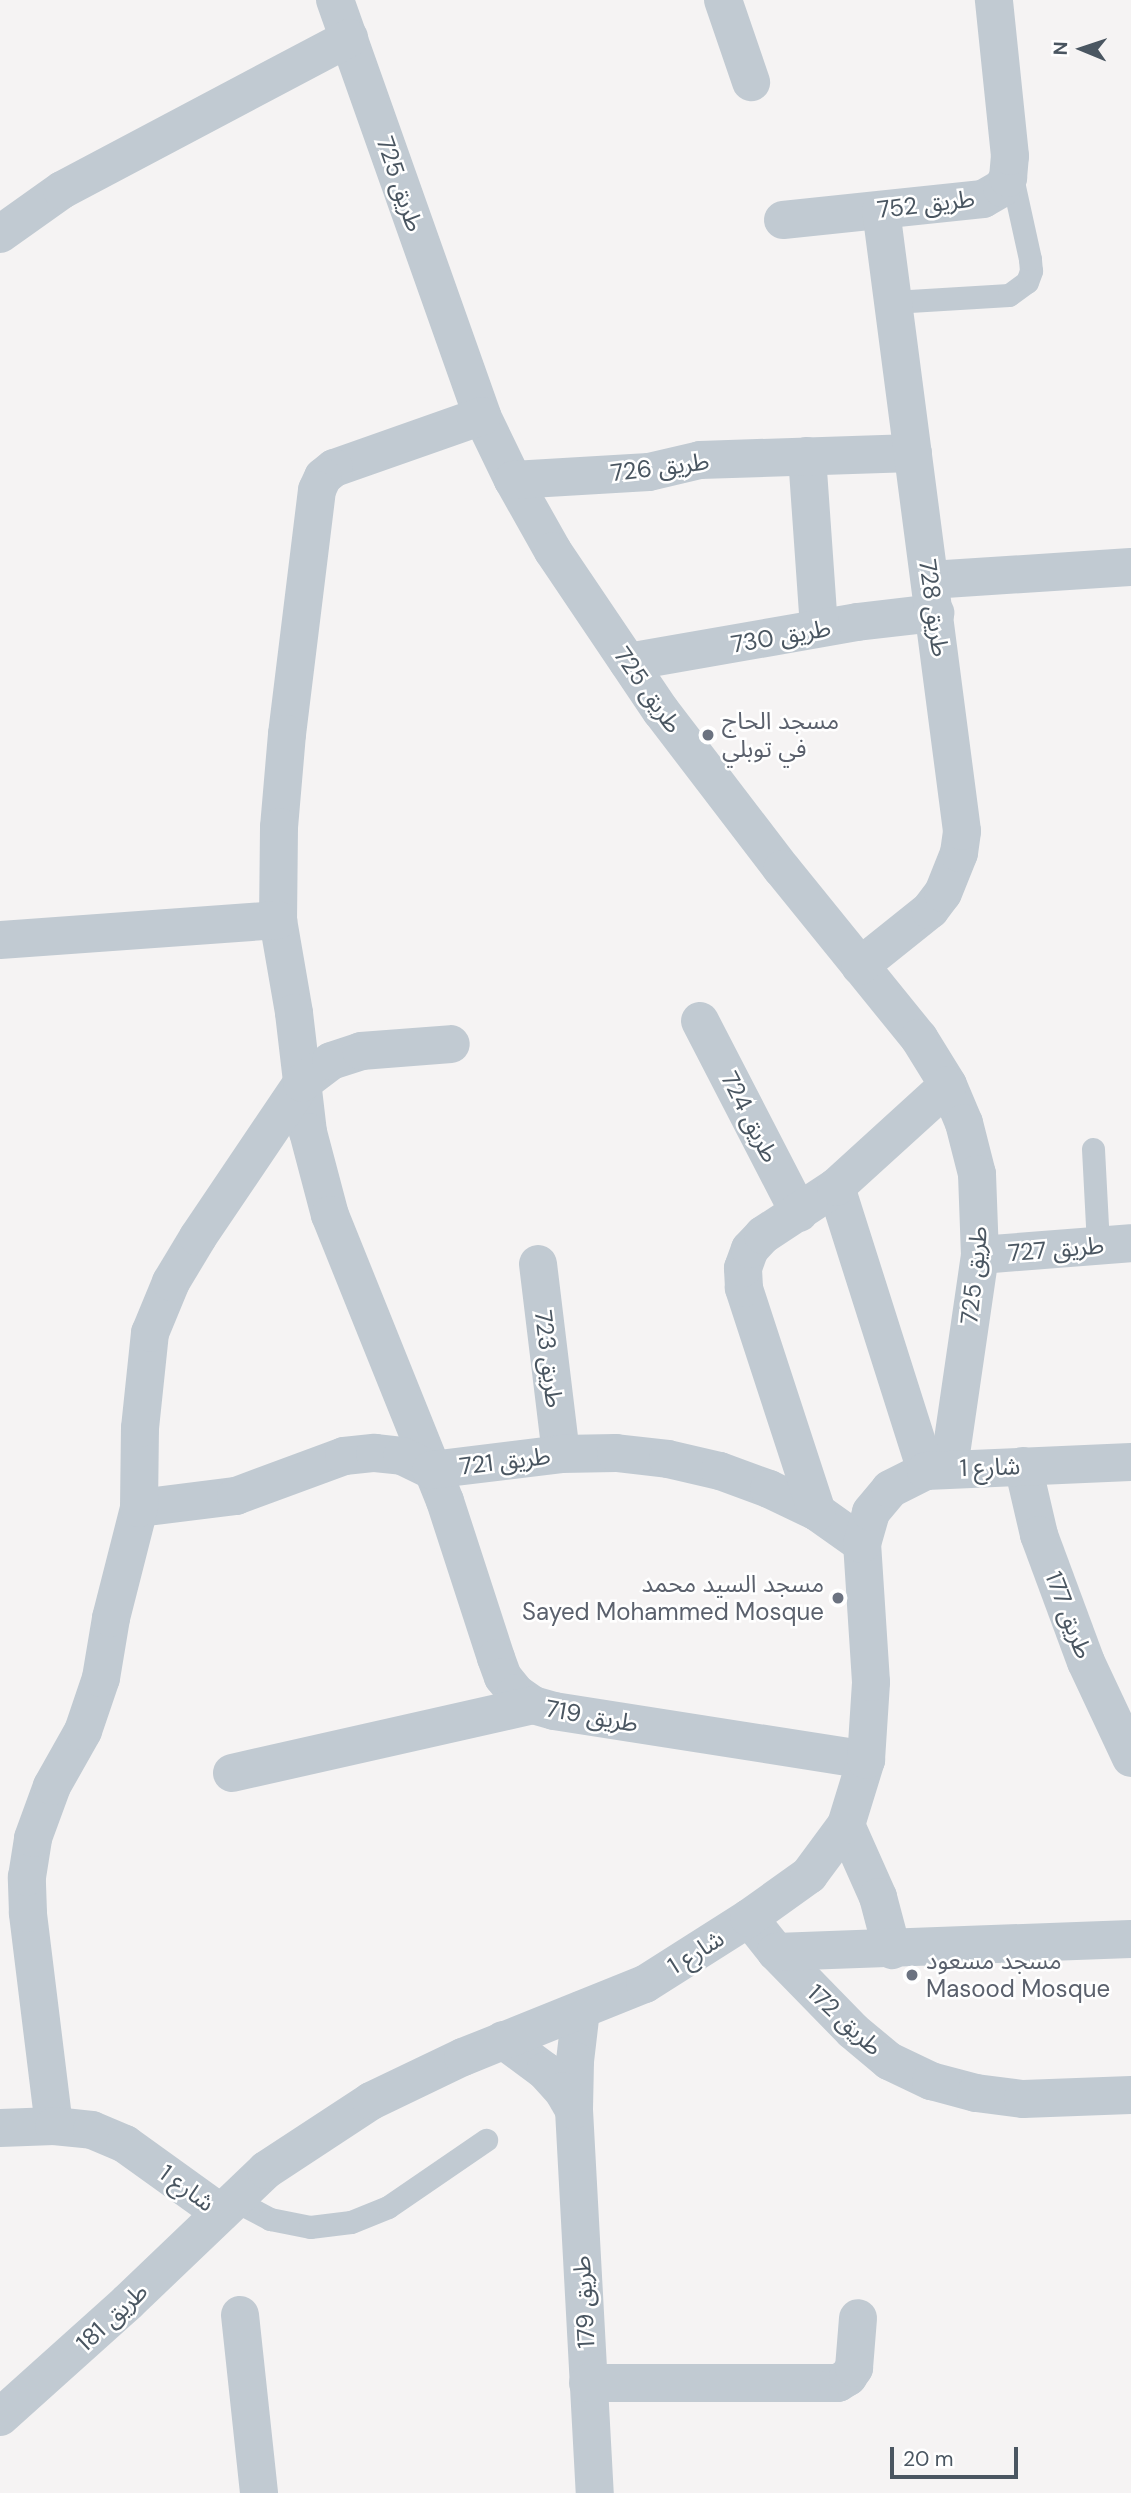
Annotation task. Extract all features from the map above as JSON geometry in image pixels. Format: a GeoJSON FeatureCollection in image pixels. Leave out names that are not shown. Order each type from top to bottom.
{"type":"FeatureCollection","features":[{"type":"Feature","properties":{"kind":"street","name":"طريق 725"},"geometry":{"type":"LineString","coordinates":[[335,0],[482,416],[513,480],[553,551],[661,711],[919,1038],[948,1085],[964,1123],[977,1174],[980,1255],[937,1469]]}},
{"type":"Feature","properties":{"kind":"street"},"geometry":{"type":"LineString","coordinates":[[723,0],[751,82]]}},
{"type":"Feature","properties":{"kind":"street"},"geometry":{"type":"LineString","coordinates":[[994,0],[1010,167]]}},
{"type":"Feature","properties":{"kind":"street"},"geometry":{"type":"LineString","coordinates":[[0,234],[62,190],[349,38]]}},
{"type":"Feature","properties":{"kind":"street","name":"طريق 752"},"geometry":{"type":"LineString","coordinates":[[783,220],[983,199],[1002,188],[1010,167]]}},
{"type":"Feature","properties":{"kind":"street","name":"طريق 728"},"geometry":{"type":"LineString","coordinates":[[860,966],[930,910],[953,874],[960,853],[960,810],[881,210]]}},
{"type":"Feature","properties":{"kind":"street","name":"طريق 719"},"geometry":{"type":"LineString","coordinates":[[482,416],[334,468],[323,477],[317,490],[279,827],[278,920],[294,1013],[308,1132],[330,1215],[455,1529],[503,1677],[516,1693],[533,1705],[866,1760]]}},
{"type":"Feature","properties":{"kind":"street","name":"طريق 726"},"geometry":{"type":"LineString","coordinates":[[513,480],[649,472],[700,460],[914,453]]}},
{"type":"Feature","properties":{"kind":"street"},"geometry":{"type":"LineString","coordinates":[[807,456],[819,628]]}},
{"type":"Feature","properties":{"kind":"street","name":"طريق 730"},"geometry":{"type":"LineString","coordinates":[[628,662],[819,628],[932,597],[1131,567]]}},
{"type":"Feature","properties":{"kind":"street"},"geometry":{"type":"LineString","coordinates":[[0,940],[278,920]]}},
{"type":"Feature","properties":{"kind":"street","name":"طريق 724"},"geometry":{"type":"LineString","coordinates":[[700,1021],[799,1213]]}},
{"type":"Feature","properties":{"kind":"street"},"geometry":{"type":"LineString","coordinates":[[54,2126],[28,1913],[27,1877],[33,1838],[52,1786],[83,1731],[101,1678],[111,1618],[139,1508],[140,1428],[150,1333],[171,1282],[198,1237],[302,1083],[331,1060],[361,1051],[451,1044]]}},
{"type":"Feature","properties":{"kind":"street"},"geometry":{"type":"LineString","coordinates":[[817,1512],[744,1289],[743,1268],[750,1248],[763,1235],[836,1186],[948,1085]]}},
{"type":"Feature","properties":{"kind":"street"},"geometry":{"type":"LineString","coordinates":[[836,1186],[937,1469]]}},
{"type":"Feature","properties":{"kind":"street","name":"طريق 727"},"geometry":{"type":"LineString","coordinates":[[980,1255],[1114,1244]]}},
{"type":"Feature","properties":{"kind":"street","name":"طريق 723"},"geometry":{"type":"LineString","coordinates":[[538,1264],[561,1454]]}},
{"type":"Feature","properties":{"kind":"street","name":"طريق 721"},"geometry":{"type":"LineString","coordinates":[[139,1508],[236,1496],[344,1456],[375,1453],[402,1456],[432,1470],[561,1454],[616,1453],[668,1458],[720,1471],[769,1489],[817,1512],[862,1544]]}},
{"type":"Feature","properties":{"kind":"street","name":"شارع 1"},"geometry":{"type":"LineString","coordinates":[[0,2127],[54,2126],[92,2130],[125,2144],[227,2207],[266,2170],[371,2101],[503,2040],[645,1984],[749,1918],[809,1875],[846,1825],[866,1760],[871,1682],[862,1544],[872,1512],[890,1489],[937,1469],[1131,1462]]}},
{"type":"Feature","properties":{"kind":"street","name":"طريق 177"},"geometry":{"type":"LineString","coordinates":[[1023,1466],[1039,1535],[1086,1662],[1131,1758]]}},
{"type":"Feature","properties":{"kind":"street"},"geometry":{"type":"LineString","coordinates":[[232,1773],[533,1705]]}},
{"type":"Feature","properties":{"kind":"street"},"geometry":{"type":"LineString","coordinates":[[846,1825],[878,1897],[891,1950]]}},
{"type":"Feature","properties":{"kind":"street","name":"طريق 172"},"geometry":{"type":"LineString","coordinates":[[749,1918],[776,1952],[853,2032],[889,2062],[932,2081],[976,2092],[1023,2099],[1131,2095]]}},
{"type":"Feature","properties":{"kind":"street"},"geometry":{"type":"LineString","coordinates":[[776,1952],[891,1950],[1131,1939]]}},
{"type":"Feature","properties":{"kind":"street","name":"طريق 179"},"geometry":{"type":"LineString","coordinates":[[582,2010],[575,2061],[574,2110],[596,2493]]}},
{"type":"Feature","properties":{"kind":"street"},"geometry":{"type":"LineString","coordinates":[[503,2040],[545,2071],[563,2091],[574,2110]]}},
{"type":"Feature","properties":{"kind":"street","name":"طريق 181"},"geometry":{"type":"LineString","coordinates":[[0,2417],[128,2302],[227,2207]]}},
{"type":"Feature","properties":{"kind":"street"},"geometry":{"type":"LineString","coordinates":[[240,2315],[259,2493]]}},
{"type":"Feature","properties":{"kind":"street"},"geometry":{"type":"LineString","coordinates":[[588,2383],[838,2383],[848,2377],[854,2368],[858,2318]]}},
{"type":"Feature","properties":{"kind":"lane"},"geometry":{"type":"LineString","coordinates":[[893,302],[1009,295],[1027,282],[1031,271],[1030,259],[1010,167]]}},
{"type":"Feature","properties":{"kind":"lane"},"geometry":{"type":"LineString","coordinates":[[1093,1149],[1114,1244]]}},
{"type":"Feature","properties":{"kind":"lane"},"geometry":{"type":"LineString","coordinates":[[227,2207],[310,2227],[351,2222],[388,2207],[486,2140]]}},
{"type":"Feature","properties":{"kind":"place","name":"مسجد الحاج في توبلي"},"geometry":{"type":"Point","coordinates":[708,735]}},
{"type":"Feature","properties":{"kind":"place","name":"مسجد السيد محمد Sayed Mohammed Mosque"},"geometry":{"type":"Point","coordinates":[838,1598]}},
{"type":"Feature","properties":{"kind":"place","name":"مسجد مسعود Masood Mosque"},"geometry":{"type":"Point","coordinates":[912,1975]}}]}
